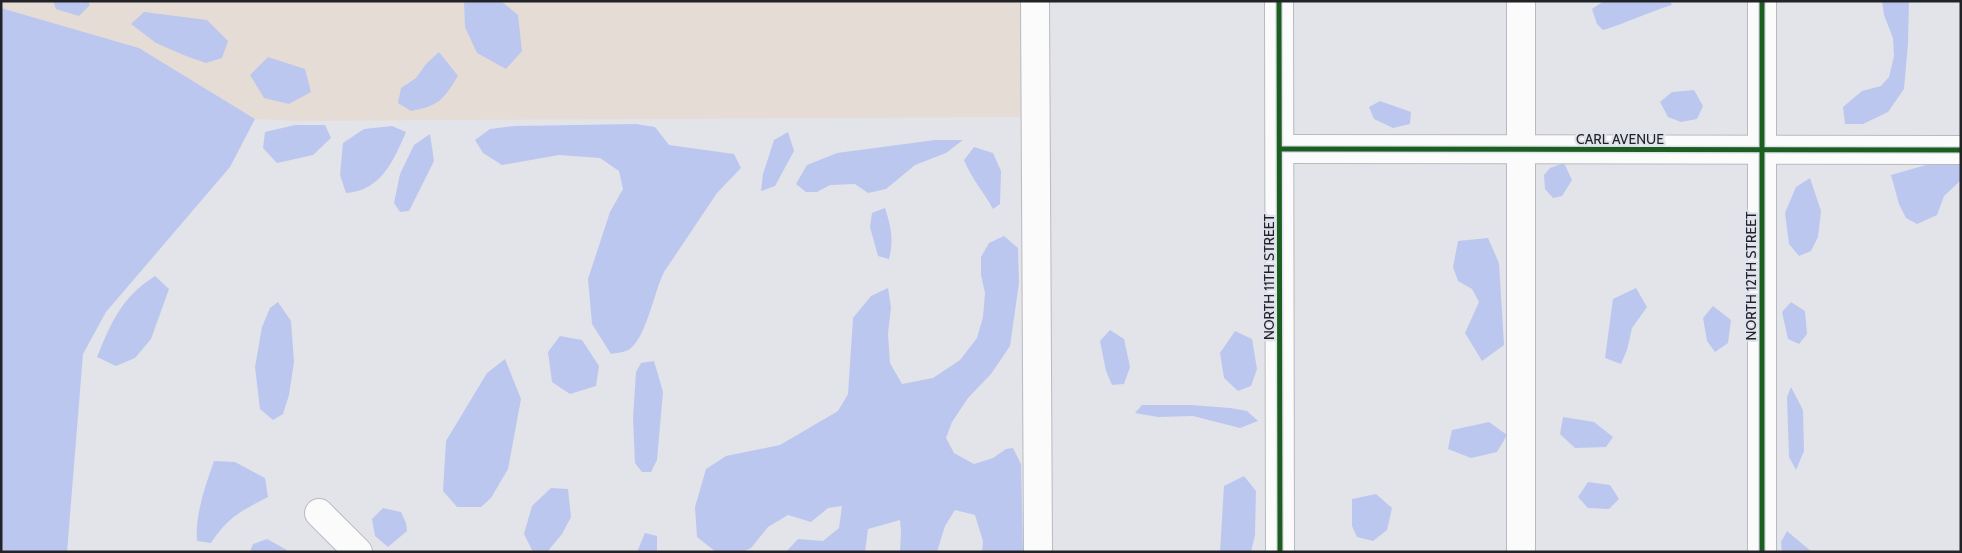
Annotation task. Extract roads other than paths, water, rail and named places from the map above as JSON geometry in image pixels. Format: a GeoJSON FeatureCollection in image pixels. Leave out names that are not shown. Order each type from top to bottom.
{"type":"FeatureCollection","features":[{"type":"Feature","properties":{"kind":"street"},"geometry":{"type":"LineString","coordinates":[[1035,1],[1038,552]]}},
{"type":"Feature","properties":{"kind":"street","name":"NORTH 11TH STREET"},"geometry":{"type":"LineString","coordinates":[[1279,1],[1280,552]]}},
{"type":"Feature","properties":{"kind":"street"},"geometry":{"type":"LineString","coordinates":[[1521,1],[1521,552]]}},
{"type":"Feature","properties":{"kind":"street","name":"NORTH 12TH STREET"},"geometry":{"type":"LineString","coordinates":[[1762,1],[1762,552]]}},
{"type":"Feature","properties":{"kind":"street","name":"CARL AVENUE"},"geometry":{"type":"LineString","coordinates":[[1280,149],[1961,150]]}},
{"type":"Feature","properties":{"kind":"street"},"geometry":{"type":"LineString","coordinates":[[320,513],[358,552]]}}]}
